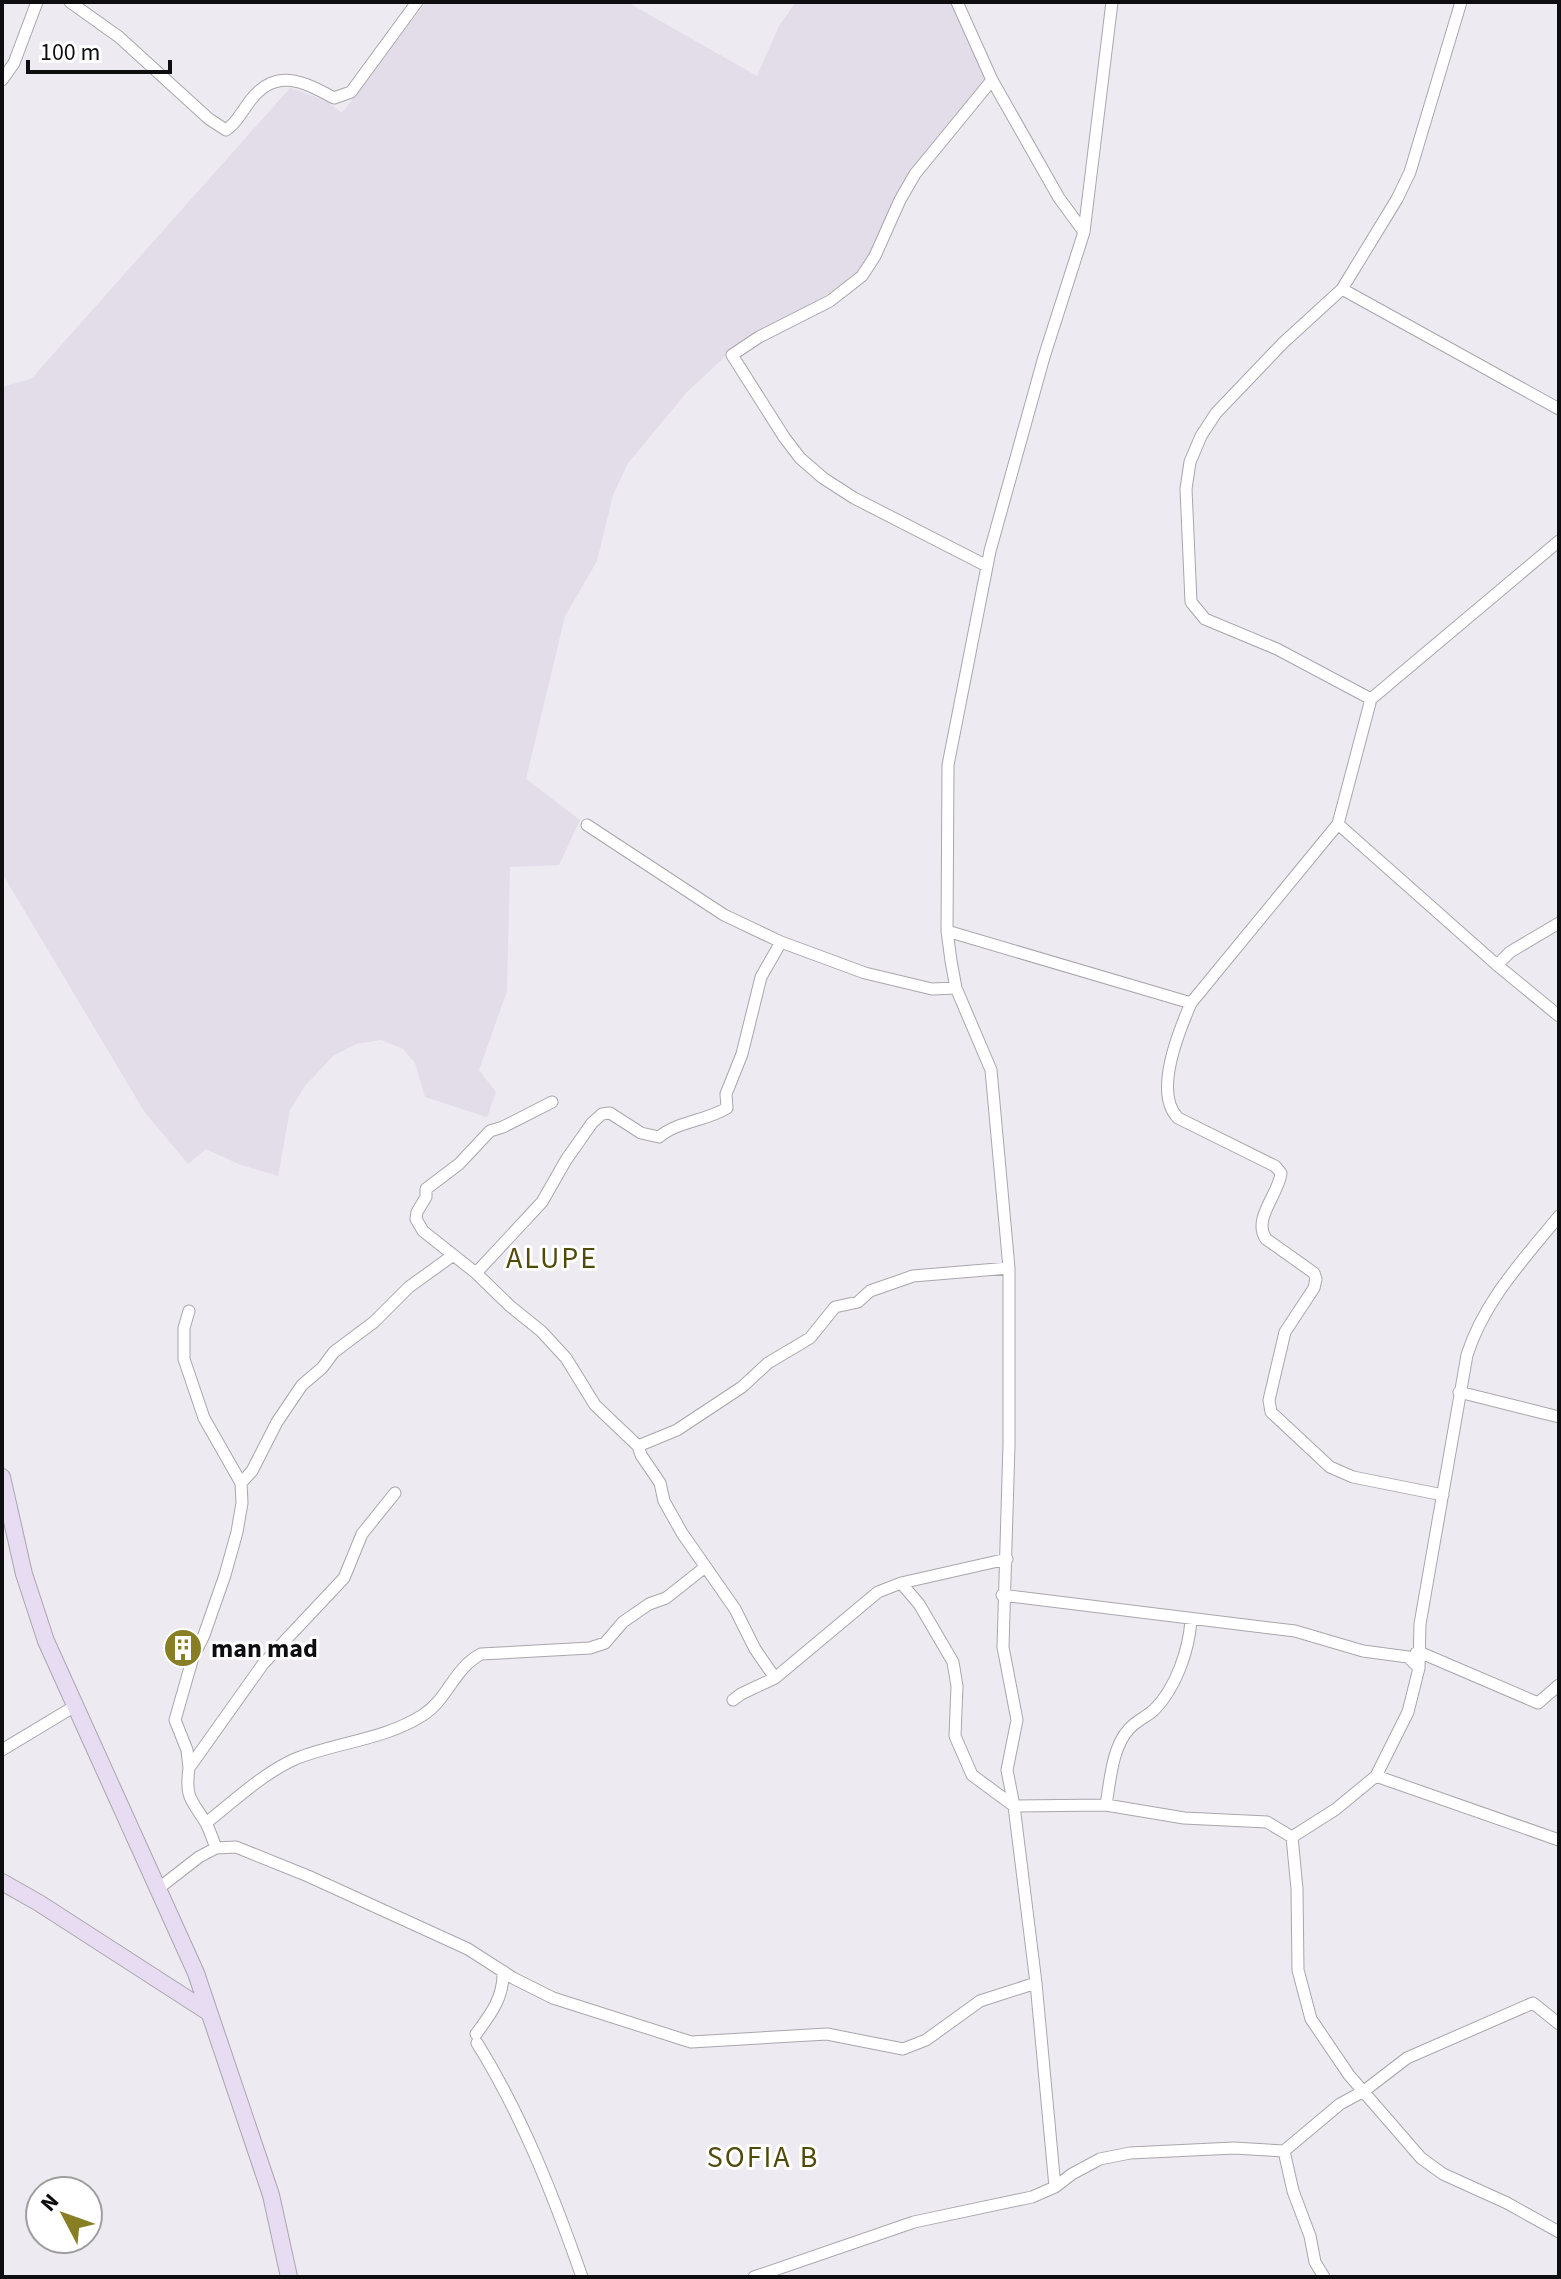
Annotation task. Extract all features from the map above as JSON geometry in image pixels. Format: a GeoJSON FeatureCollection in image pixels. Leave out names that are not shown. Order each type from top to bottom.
{"type":"FeatureCollection","features":[{"type":"Feature","properties":{"kind":"street"},"geometry":{"type":"LineString","coordinates":[[2,80],[14,63],[37,2]]}},
{"type":"Feature","properties":{"kind":"street"},"geometry":{"type":"LineString","coordinates":[[70,2],[119,37],[209,119],[226,130],[234,125],[265,85],[281,79],[334,98],[351,92],[417,2]]}},
{"type":"Feature","properties":{"kind":"street"},"geometry":{"type":"LineString","coordinates":[[957,2],[992,80],[1059,198],[1084,232]]}},
{"type":"Feature","properties":{"kind":"street"},"geometry":{"type":"LineString","coordinates":[[1055,2187],[1036,1983],[1007,1770],[1017,1720],[1003,1647],[1002,1595],[1007,1559],[1009,1268],[991,1070],[956,988],[947,931],[948,765],[987,566],[1044,357],[1084,232],[1112,2]]}},
{"type":"Feature","properties":{"kind":"street"},"geometry":{"type":"LineString","coordinates":[[1371,699],[1277,649],[1205,619],[1191,602],[1186,489],[1190,462],[1201,436],[1216,413],[1283,343],[1342,289],[1397,199],[1410,172],[1461,2]]}},
{"type":"Feature","properties":{"kind":"street"},"geometry":{"type":"LineString","coordinates":[[987,566],[854,498],[823,478],[800,458],[784,437],[732,355],[759,337],[830,301],[862,276],[915,174],[992,80]]}},
{"type":"Feature","properties":{"kind":"street"},"geometry":{"type":"LineString","coordinates":[[1342,289],[1559,409]]}},
{"type":"Feature","properties":{"kind":"street"},"geometry":{"type":"LineString","coordinates":[[1443,1495],[1353,1477],[1330,1467],[1271,1412],[1269,1400],[1285,1332],[1314,1288],[1316,1279],[1314,1273],[1266,1239],[1261,1232],[1261,1222],[1280,1182],[1281,1173],[1275,1166],[1178,1118],[1167,1100],[1170,1065],[1191,1003],[1338,824],[1371,699],[1559,541]]}},
{"type":"Feature","properties":{"kind":"street"},"geometry":{"type":"LineString","coordinates":[[1338,824],[1559,1016]]}},
{"type":"Feature","properties":{"kind":"street"},"geometry":{"type":"LineString","coordinates":[[587,825],[724,915],[781,942],[893,980],[932,989],[956,988]]}},
{"type":"Feature","properties":{"kind":"street"},"geometry":{"type":"LineString","coordinates":[[1497,965],[1510,952],[1559,923]]}},
{"type":"Feature","properties":{"kind":"street"},"geometry":{"type":"LineString","coordinates":[[947,931],[1191,1003]]}},
{"type":"Feature","properties":{"kind":"street"},"geometry":{"type":"LineString","coordinates":[[476,1273],[542,1202],[566,1160],[602,1114],[610,1113],[641,1133],[659,1137],[669,1129],[716,1115],[727,1108],[726,1094],[742,1054],[761,977],[781,942]]}},
{"type":"Feature","properties":{"kind":"street"},"geometry":{"type":"LineString","coordinates":[[552,1102],[490,1131],[452,1170],[426,1189],[426,1197],[416,1219],[423,1231],[541,1331],[566,1358],[595,1405],[638,1446],[660,1483],[664,1501],[682,1533],[735,1609],[755,1649],[775,1678]]}},
{"type":"Feature","properties":{"kind":"street"},"geometry":{"type":"LineString","coordinates":[[1292,1837],[1336,1809],[1376,1776],[1408,1712],[1419,1668],[1414,1654],[1459,1392],[1473,1337],[1501,1287],[1559,1216]]}},
{"type":"Feature","properties":{"kind":"street"},"geometry":{"type":"LineString","coordinates":[[241,1483],[252,1471],[277,1422],[302,1385],[322,1368],[334,1352],[374,1322],[409,1287],[452,1256]]}},
{"type":"Feature","properties":{"kind":"street"},"geometry":{"type":"LineString","coordinates":[[638,1446],[677,1430],[742,1387],[768,1363],[810,1338],[835,1307],[858,1302],[870,1291],[913,1276],[1009,1268]]}},
{"type":"Feature","properties":{"kind":"street"},"geometry":{"type":"LineString","coordinates":[[189,1311],[184,1328],[184,1359],[204,1418],[241,1483],[242,1503],[237,1532],[204,1635],[193,1657],[175,1720],[187,1750],[189,1768],[186,1787],[190,1803],[206,1823],[216,1848]]}},
{"type":"Feature","properties":{"kind":"street"},"geometry":{"type":"LineString","coordinates":[[1459,1392],[1559,1417]]}},
{"type":"Feature","properties":{"kind":"street"},"geometry":{"type":"LineString","coordinates":[[2,1477],[24,1574],[46,1641],[196,1973],[271,2195],[289,2277]]}},
{"type":"Feature","properties":{"kind":"street"},"geometry":{"type":"LineString","coordinates":[[189,1768],[263,1664],[344,1578],[362,1534],[395,1493]]}},
{"type":"Feature","properties":{"kind":"street"},"geometry":{"type":"LineString","coordinates":[[733,1700],[775,1678],[878,1592],[901,1583],[1007,1559]]}},
{"type":"Feature","properties":{"kind":"street"},"geometry":{"type":"LineString","coordinates":[[206,1823],[253,1785],[295,1760],[392,1730],[422,1716],[439,1702],[469,1660],[481,1654],[590,1648],[605,1643],[623,1622],[649,1604],[666,1598],[704,1568]]}},
{"type":"Feature","properties":{"kind":"street"},"geometry":{"type":"LineString","coordinates":[[901,1583],[919,1604],[953,1662],[957,1686],[955,1736],[972,1775],[1014,1806],[1106,1805],[1184,1818],[1267,1822],[1292,1837]]}},
{"type":"Feature","properties":{"kind":"street"},"geometry":{"type":"LineString","coordinates":[[1002,1595],[1295,1631],[1363,1651],[1414,1654],[1538,1703],[1559,1685]]}},
{"type":"Feature","properties":{"kind":"street"},"geometry":{"type":"LineString","coordinates":[[1106,1805],[1121,1742],[1129,1729],[1164,1698],[1186,1650],[1191,1620]]}},
{"type":"Feature","properties":{"kind":"street"},"geometry":{"type":"LineString","coordinates":[[2,1750],[75,1706]]}},
{"type":"Feature","properties":{"kind":"street"},"geometry":{"type":"LineString","coordinates":[[1376,1776],[1559,1840]]}},
{"type":"Feature","properties":{"kind":"street"},"geometry":{"type":"LineString","coordinates":[[1292,1837],[1297,1889],[1298,1970],[1311,2019],[1349,2075],[1421,2158],[1443,2174],[1507,2203],[1559,2232]]}},
{"type":"Feature","properties":{"kind":"street"},"geometry":{"type":"LineString","coordinates":[[159,1888],[199,1857],[216,1848],[236,1847],[308,1876],[468,1949],[553,1998],[691,2042],[827,2034],[903,2049],[926,2040],[980,2001],[1036,1983]]}},
{"type":"Feature","properties":{"kind":"street"},"geometry":{"type":"LineString","coordinates":[[2,1882],[208,2012]]}},
{"type":"Feature","properties":{"kind":"street"},"geometry":{"type":"LineString","coordinates":[[503,1971],[503,1989],[476,2038],[501,2082],[563,2223],[582,2277]]}},
{"type":"Feature","properties":{"kind":"street"},"geometry":{"type":"LineString","coordinates":[[503,1989],[521,1982]]}},
{"type":"Feature","properties":{"kind":"street"},"geometry":{"type":"LineString","coordinates":[[754,2277],[914,2222],[1032,2197],[1055,2187],[1100,2159],[1130,2153],[1234,2148],[1284,2151],[1340,2104],[1364,2091],[1407,2058],[1460,2033],[1533,2003],[1559,2024]]}},
{"type":"Feature","properties":{"kind":"street"},"geometry":{"type":"LineString","coordinates":[[1284,2151],[1315,2262],[1324,2277]]}},
{"type":"Feature","properties":{"kind":"shaded area"},"geometry":{"type":"Polygon","coordinates":[[[426,2],[627,2],[757,76],[779,26],[796,2],[952,2],[989,78],[908,176],[878,239],[851,280],[731,351],[687,392],[628,463],[613,495],[597,561],[565,616],[526,779],[580,820],[559,865],[510,867],[507,991],[479,1070],[496,1092],[487,1117],[425,1097],[415,1063],[403,1049],[381,1040],[356,1044],[333,1056],[305,1086],[290,1110],[278,1176],[241,1165],[206,1149],[188,1164],[144,1111],[2,873],[2,387],[31,379],[290,88],[325,100],[342,113],[426,2]]]}},
{"type":"Feature","properties":{"kind":"place","name":"man mad"},"geometry":{"type":"Point","coordinates":[183,1648]}},
{"type":"Feature","properties":{"kind":"district","name":"ALUPE"},"geometry":{"type":"Point","coordinates":[552,1258]}},
{"type":"Feature","properties":{"kind":"district","name":"SOFIA B"},"geometry":{"type":"Point","coordinates":[763,2157]}}]}
